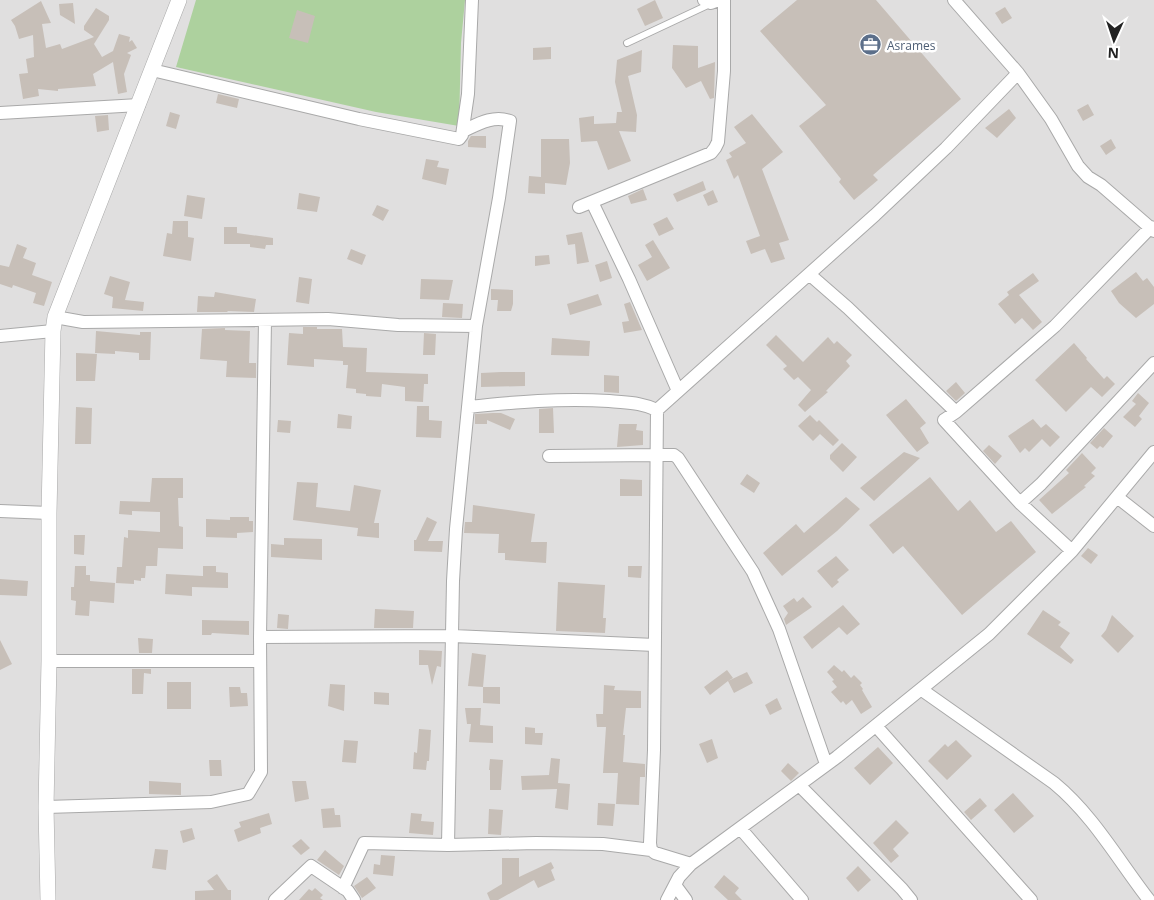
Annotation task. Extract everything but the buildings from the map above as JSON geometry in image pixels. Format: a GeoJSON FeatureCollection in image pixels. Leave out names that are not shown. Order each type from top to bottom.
{"type":"FeatureCollection","features":[{"type":"Feature","properties":{"kind":"street"},"geometry":{"type":"LineString","coordinates":[[48,900],[46,807],[49,661],[49,513],[54,324],[179,0]]}},
{"type":"Feature","properties":{"kind":"street"},"geometry":{"type":"LineString","coordinates":[[152,70],[455,140],[461,138],[463,131],[468,94],[472,0]]}},
{"type":"Feature","properties":{"kind":"street"},"geometry":{"type":"LineString","coordinates":[[579,207],[711,153],[716,148],[724,71],[724,0]]}},
{"type":"Feature","properties":{"kind":"street"},"geometry":{"type":"LineString","coordinates":[[954,0],[1018,73],[1051,119],[1078,166],[1088,177],[1152,229],[1055,326],[956,412],[944,420],[1020,503],[1072,551]]}},
{"type":"Feature","properties":{"kind":"street"},"geometry":{"type":"LineString","coordinates":[[651,850],[658,410],[946,148],[1018,73]]}},
{"type":"Feature","properties":{"kind":"street"},"geometry":{"type":"LineString","coordinates":[[0,113],[139,105]]}},
{"type":"Feature","properties":{"kind":"street"},"geometry":{"type":"LineString","coordinates":[[448,846],[456,530],[476,326],[502,179],[510,121],[499,118],[463,131]]}},
{"type":"Feature","properties":{"kind":"street"},"geometry":{"type":"LineString","coordinates":[[592,202],[678,391]]}},
{"type":"Feature","properties":{"kind":"street"},"geometry":{"type":"LineString","coordinates":[[809,274],[848,308],[956,412]]}},
{"type":"Feature","properties":{"kind":"street"},"geometry":{"type":"LineString","coordinates":[[0,336],[54,324],[82,322],[328,319],[398,325],[476,326]]}},
{"type":"Feature","properties":{"kind":"street"},"geometry":{"type":"LineString","coordinates":[[46,807],[211,802],[248,794],[260,772],[265,320]]}},
{"type":"Feature","properties":{"kind":"street"},"geometry":{"type":"LineString","coordinates":[[1020,503],[1041,484],[1154,363]]}},
{"type":"Feature","properties":{"kind":"street"},"geometry":{"type":"LineString","coordinates":[[468,407],[540,399],[565,399],[644,404],[658,410]]}},
{"type":"Feature","properties":{"kind":"street"},"geometry":{"type":"LineString","coordinates":[[667,900],[679,877],[691,864],[876,726],[989,634],[1072,551],[1154,452]]}},
{"type":"Feature","properties":{"kind":"street"},"geometry":{"type":"LineString","coordinates":[[549,456],[674,455],[678,458],[753,572],[779,630],[826,764]]}},
{"type":"Feature","properties":{"kind":"street"},"geometry":{"type":"LineString","coordinates":[[1117,497],[1154,526]]}},
{"type":"Feature","properties":{"kind":"street"},"geometry":{"type":"LineString","coordinates":[[0,511],[49,513]]}},
{"type":"Feature","properties":{"kind":"street"},"geometry":{"type":"LineString","coordinates":[[260,637],[453,636],[655,645]]}},
{"type":"Feature","properties":{"kind":"street"},"geometry":{"type":"LineString","coordinates":[[49,661],[260,661]]}},
{"type":"Feature","properties":{"kind":"street"},"geometry":{"type":"LineString","coordinates":[[922,690],[1066,793],[1112,849],[1149,900]]}},
{"type":"Feature","properties":{"kind":"street"},"geometry":{"type":"LineString","coordinates":[[876,726],[1031,900]]}},
{"type":"Feature","properties":{"kind":"street"},"geometry":{"type":"LineString","coordinates":[[799,785],[911,900]]}},
{"type":"Feature","properties":{"kind":"street"},"geometry":{"type":"LineString","coordinates":[[740,828],[802,900]]}},
{"type":"Feature","properties":{"kind":"street"},"geometry":{"type":"LineString","coordinates":[[343,888],[364,843],[448,846],[536,842],[604,844],[651,850],[655,853],[691,864]]}},
{"type":"Feature","properties":{"kind":"street"},"geometry":{"type":"LineString","coordinates":[[275,900],[311,866],[348,891],[354,900]]}},
{"type":"Feature","properties":{"kind":"street"},"geometry":{"type":"LineString","coordinates":[[675,885],[686,900]]}},
{"type":"Feature","properties":{"kind":"lane"},"geometry":{"type":"LineString","coordinates":[[627,42],[712,1]]}},
{"type":"Feature","properties":{"kind":"shaded area"},"geometry":{"type":"Polygon","coordinates":[[[0,0],[1154,0],[1154,900],[0,900],[0,0]]]}},
{"type":"Feature","properties":{"kind":"green space"},"geometry":{"type":"Polygon","coordinates":[[[196,0],[465,0],[461,43],[459,126],[376,112],[176,67],[196,0]]]}},
{"type":"Feature","properties":{"kind":"place","name":"Asrames"},"geometry":{"type":"Point","coordinates":[871,45]}}]}
